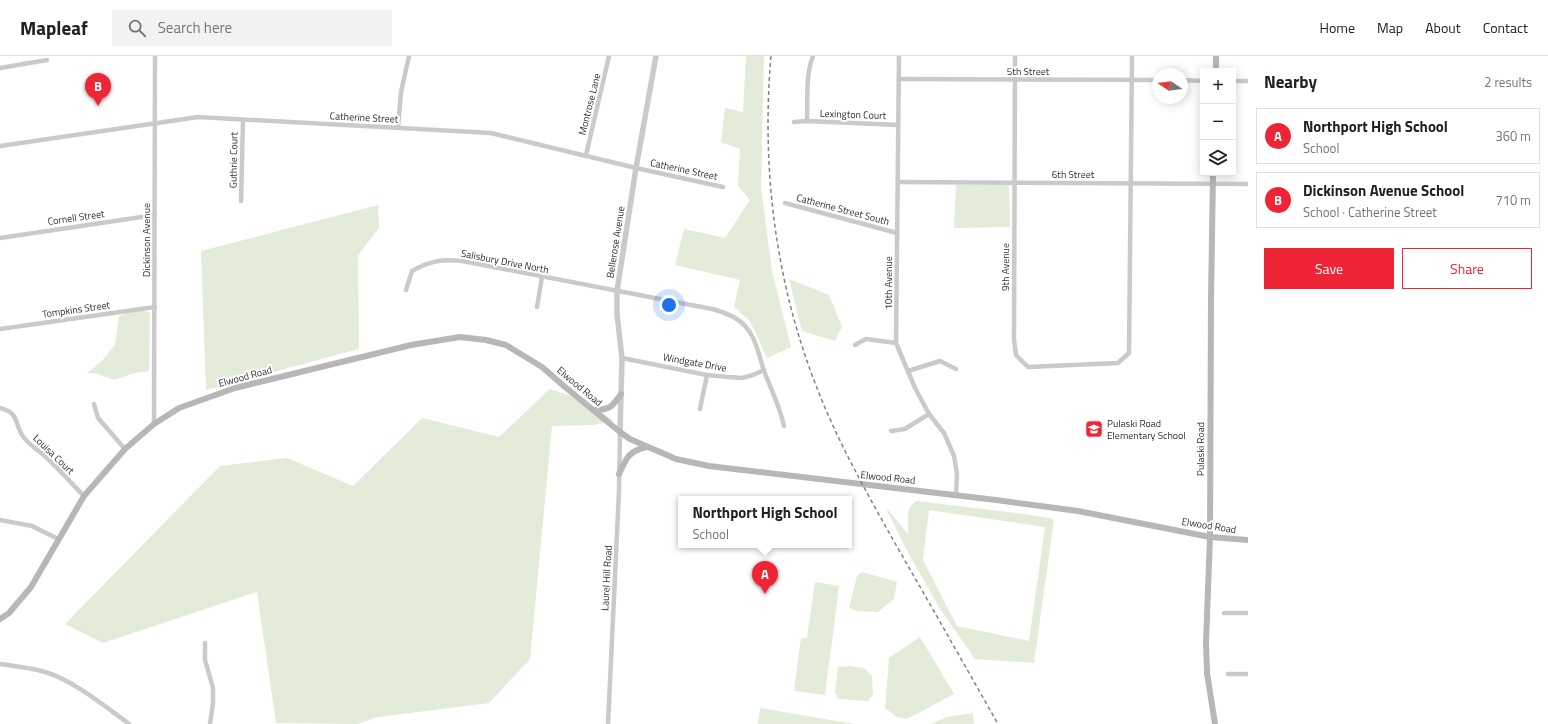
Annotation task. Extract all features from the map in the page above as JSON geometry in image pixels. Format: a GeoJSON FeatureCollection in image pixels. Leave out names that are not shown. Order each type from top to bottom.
{"type":"FeatureCollection","features":[{"type":"Feature","properties":{"kind":"main road"},"geometry":{"type":"LineString","coordinates":[[1216,56],[1216,68]]}},
{"type":"Feature","properties":{"kind":"main road","name":"Pulaski Road"},"geometry":{"type":"LineString","coordinates":[[1213,176],[1210,537],[1207,602],[1207,673],[1215,724]]}},
{"type":"Feature","properties":{"kind":"main road","name":"Elwood Road"},"geometry":{"type":"LineString","coordinates":[[0,619],[9,613],[31,587],[84,496],[125,449],[154,424],[179,408],[235,388],[411,345],[460,337],[486,340],[512,348],[542,367],[620,432],[646,446],[676,459],[709,466],[1078,511],[1210,537],[1248,540]]}},
{"type":"Feature","properties":{"kind":"main road"},"geometry":{"type":"LineString","coordinates":[[593,410],[605,410],[613,406],[621,394]]}},
{"type":"Feature","properties":{"kind":"main road"},"geometry":{"type":"LineString","coordinates":[[619,474],[628,456],[635,450],[646,446]]}},
{"type":"Feature","properties":{"kind":"street","name":"Dickinson Avenue"},"geometry":{"type":"LineString","coordinates":[[154,56],[154,424]]}},
{"type":"Feature","properties":{"kind":"street"},"geometry":{"type":"LineString","coordinates":[[398,128],[401,92],[409,56]]}},
{"type":"Feature","properties":{"kind":"street","name":"Montrose Lane"},"geometry":{"type":"LineString","coordinates":[[586,155],[609,56]]}},
{"type":"Feature","properties":{"kind":"street","name":"Bellerose Avenue"},"geometry":{"type":"LineString","coordinates":[[620,432],[622,358],[617,314],[617,291],[636,168],[656,56]]}},
{"type":"Feature","properties":{"kind":"street"},"geometry":{"type":"LineString","coordinates":[[807,121],[809,67],[813,56]]}},
{"type":"Feature","properties":{"kind":"street","name":"10th Avenue"},"geometry":{"type":"LineString","coordinates":[[899,56],[896,343],[929,414],[944,434],[954,456],[957,474],[956,495]]}},
{"type":"Feature","properties":{"kind":"street","name":"9th Avenue"},"geometry":{"type":"LineString","coordinates":[[1015,56],[1014,340],[1016,355],[1028,367],[1118,363],[1129,353],[1131,183]]}},
{"type":"Feature","properties":{"kind":"street"},"geometry":{"type":"LineString","coordinates":[[1131,183],[1132,56]]}},
{"type":"Feature","properties":{"kind":"street"},"geometry":{"type":"LineString","coordinates":[[0,68],[47,60]]}},
{"type":"Feature","properties":{"kind":"street","name":"5th Street"},"geometry":{"type":"LineString","coordinates":[[899,79],[1152,80]]}},
{"type":"Feature","properties":{"kind":"street"},"geometry":{"type":"LineString","coordinates":[[1188,80],[1200,81]]}},
{"type":"Feature","properties":{"kind":"street"},"geometry":{"type":"LineString","coordinates":[[1236,81],[1248,81]]}},
{"type":"Feature","properties":{"kind":"street","name":"Catherine Street"},"geometry":{"type":"LineString","coordinates":[[0,146],[198,117],[491,133],[636,168],[723,187]]}},
{"type":"Feature","properties":{"kind":"street","name":"Guthrie Court"},"geometry":{"type":"LineString","coordinates":[[241,201],[243,120]]}},
{"type":"Feature","properties":{"kind":"street","name":"Lexington Court"},"geometry":{"type":"LineString","coordinates":[[794,122],[807,121],[898,125]]}},
{"type":"Feature","properties":{"kind":"street","name":"6th Street"},"geometry":{"type":"LineString","coordinates":[[898,182],[1248,184]]}},
{"type":"Feature","properties":{"kind":"street","name":"Catherine Street South"},"geometry":{"type":"LineString","coordinates":[[785,203],[897,233]]}},
{"type":"Feature","properties":{"kind":"street","name":"Cornell Street"},"geometry":{"type":"LineString","coordinates":[[0,238],[155,215]]}},
{"type":"Feature","properties":{"kind":"street","name":"Salisbury Drive North"},"geometry":{"type":"LineString","coordinates":[[406,290],[412,271],[434,261],[448,260],[462,261],[712,308],[735,317],[750,332],[781,412],[784,426]]}},
{"type":"Feature","properties":{"kind":"street"},"geometry":{"type":"LineString","coordinates":[[537,307],[542,277]]}},
{"type":"Feature","properties":{"kind":"street","name":"Tompkins Street"},"geometry":{"type":"LineString","coordinates":[[0,329],[155,307]]}},
{"type":"Feature","properties":{"kind":"street"},"geometry":{"type":"LineString","coordinates":[[855,345],[866,339],[896,343]]}},
{"type":"Feature","properties":{"kind":"street","name":"Windgate Drive"},"geometry":{"type":"LineString","coordinates":[[622,358],[707,375],[742,378],[764,370]]}},
{"type":"Feature","properties":{"kind":"street"},"geometry":{"type":"LineString","coordinates":[[908,371],[940,361],[956,369]]}},
{"type":"Feature","properties":{"kind":"street"},"geometry":{"type":"LineString","coordinates":[[700,409],[707,375]]}},
{"type":"Feature","properties":{"kind":"street"},"geometry":{"type":"LineString","coordinates":[[94,404],[98,418],[125,449]]}},
{"type":"Feature","properties":{"kind":"street","name":"Louisa Court"},"geometry":{"type":"LineString","coordinates":[[0,408],[10,412],[17,419],[22,435],[28,443],[49,460],[84,496]]}},
{"type":"Feature","properties":{"kind":"street"},"geometry":{"type":"LineString","coordinates":[[891,431],[905,429],[929,414]]}},
{"type":"Feature","properties":{"kind":"street","name":"Laurel Hill Road"},"geometry":{"type":"LineString","coordinates":[[608,724],[620,432]]}},
{"type":"Feature","properties":{"kind":"street"},"geometry":{"type":"LineString","coordinates":[[0,520],[32,526],[58,539]]}},
{"type":"Feature","properties":{"kind":"street"},"geometry":{"type":"LineString","coordinates":[[1224,613],[1248,612]]}},
{"type":"Feature","properties":{"kind":"street"},"geometry":{"type":"LineString","coordinates":[[205,643],[205,660],[213,688],[213,703],[210,724]]}},
{"type":"Feature","properties":{"kind":"street"},"geometry":{"type":"LineString","coordinates":[[0,664],[47,672],[92,697],[128,724]]}},
{"type":"Feature","properties":{"kind":"street"},"geometry":{"type":"LineString","coordinates":[[1228,674],[1248,674]]}},
{"type":"Feature","properties":{"kind":"green space"},"geometry":{"type":"Polygon","coordinates":[[[746,56],[764,56],[761,187],[772,271],[791,347],[767,358],[750,321],[734,307],[740,280],[675,265],[684,229],[725,238],[750,200],[738,186],[740,149],[721,142],[725,108],[743,112],[746,56]]]}},
{"type":"Feature","properties":{"kind":"green space"},"geometry":{"type":"Polygon","coordinates":[[[956,185],[1009,185],[1010,227],[954,228],[956,185]]]}},
{"type":"Feature","properties":{"kind":"green space"},"geometry":{"type":"Polygon","coordinates":[[[378,205],[379,228],[358,255],[359,349],[206,390],[201,251],[378,205]]]}},
{"type":"Feature","properties":{"kind":"green space"},"geometry":{"type":"Polygon","coordinates":[[[789,279],[829,295],[842,327],[835,341],[802,331],[789,279]]]}},
{"type":"Feature","properties":{"kind":"green space"},"geometry":{"type":"Polygon","coordinates":[[[143,310],[150,313],[149,371],[135,373],[114,380],[98,374],[87,373],[102,361],[115,345],[119,316],[143,310]]]}},
{"type":"Feature","properties":{"kind":"green space"},"geometry":{"type":"Polygon","coordinates":[[[550,389],[586,401],[614,421],[593,425],[552,426],[530,659],[489,703],[378,717],[357,724],[276,723],[257,592],[103,643],[65,624],[220,466],[287,458],[353,486],[422,418],[499,437],[550,389]]]}},
{"type":"Feature","properties":{"kind":"green space"},"geometry":{"type":"Polygon","coordinates":[[[917,501],[1054,519],[1034,663],[975,659],[940,609],[904,545],[885,506],[908,534],[908,516],[910,507],[917,501]],[[929,510],[923,560],[957,626],[1029,641],[1045,527],[929,510]]]}},
{"type":"Feature","properties":{"kind":"green space"},"geometry":{"type":"Polygon","coordinates":[[[862,572],[897,582],[894,599],[878,612],[858,611],[849,608],[857,576],[862,572]]]}},
{"type":"Feature","properties":{"kind":"green space"},"geometry":{"type":"Polygon","coordinates":[[[815,582],[839,586],[825,695],[794,691],[801,638],[807,638],[815,582]]]}},
{"type":"Feature","properties":{"kind":"green space"},"geometry":{"type":"Polygon","coordinates":[[[920,637],[954,694],[907,719],[897,717],[885,708],[889,658],[920,637]]]}},
{"type":"Feature","properties":{"kind":"green space"},"geometry":{"type":"Polygon","coordinates":[[[849,666],[864,668],[872,676],[873,694],[868,701],[839,699],[835,693],[838,667],[849,666]]]}},
{"type":"Feature","properties":{"kind":"green space"},"geometry":{"type":"Polygon","coordinates":[[[760,708],[854,724],[758,724],[760,708]]]}},
{"type":"Feature","properties":{"kind":"green space"},"geometry":{"type":"Polygon","coordinates":[[[973,713],[974,724],[931,724],[947,717],[973,713]]]}},
{"type":"Feature","properties":{"kind":"railway"},"geometry":{"type":"LineString","coordinates":[[771,56],[768,99],[770,185],[782,270],[804,353],[827,413],[855,470],[875,508],[998,724]]}},
{"type":"Feature","properties":{"kind":"place","name":"Dickinson Avenue School"},"geometry":{"type":"Point","coordinates":[98,106]}},
{"type":"Feature","properties":{"kind":"place","name":"Pulaski Road Elementary School"},"geometry":{"type":"Point","coordinates":[1094,429]}},
{"type":"Feature","properties":{"kind":"place","name":"Northport High School"},"geometry":{"type":"Point","coordinates":[765,594]}}]}
